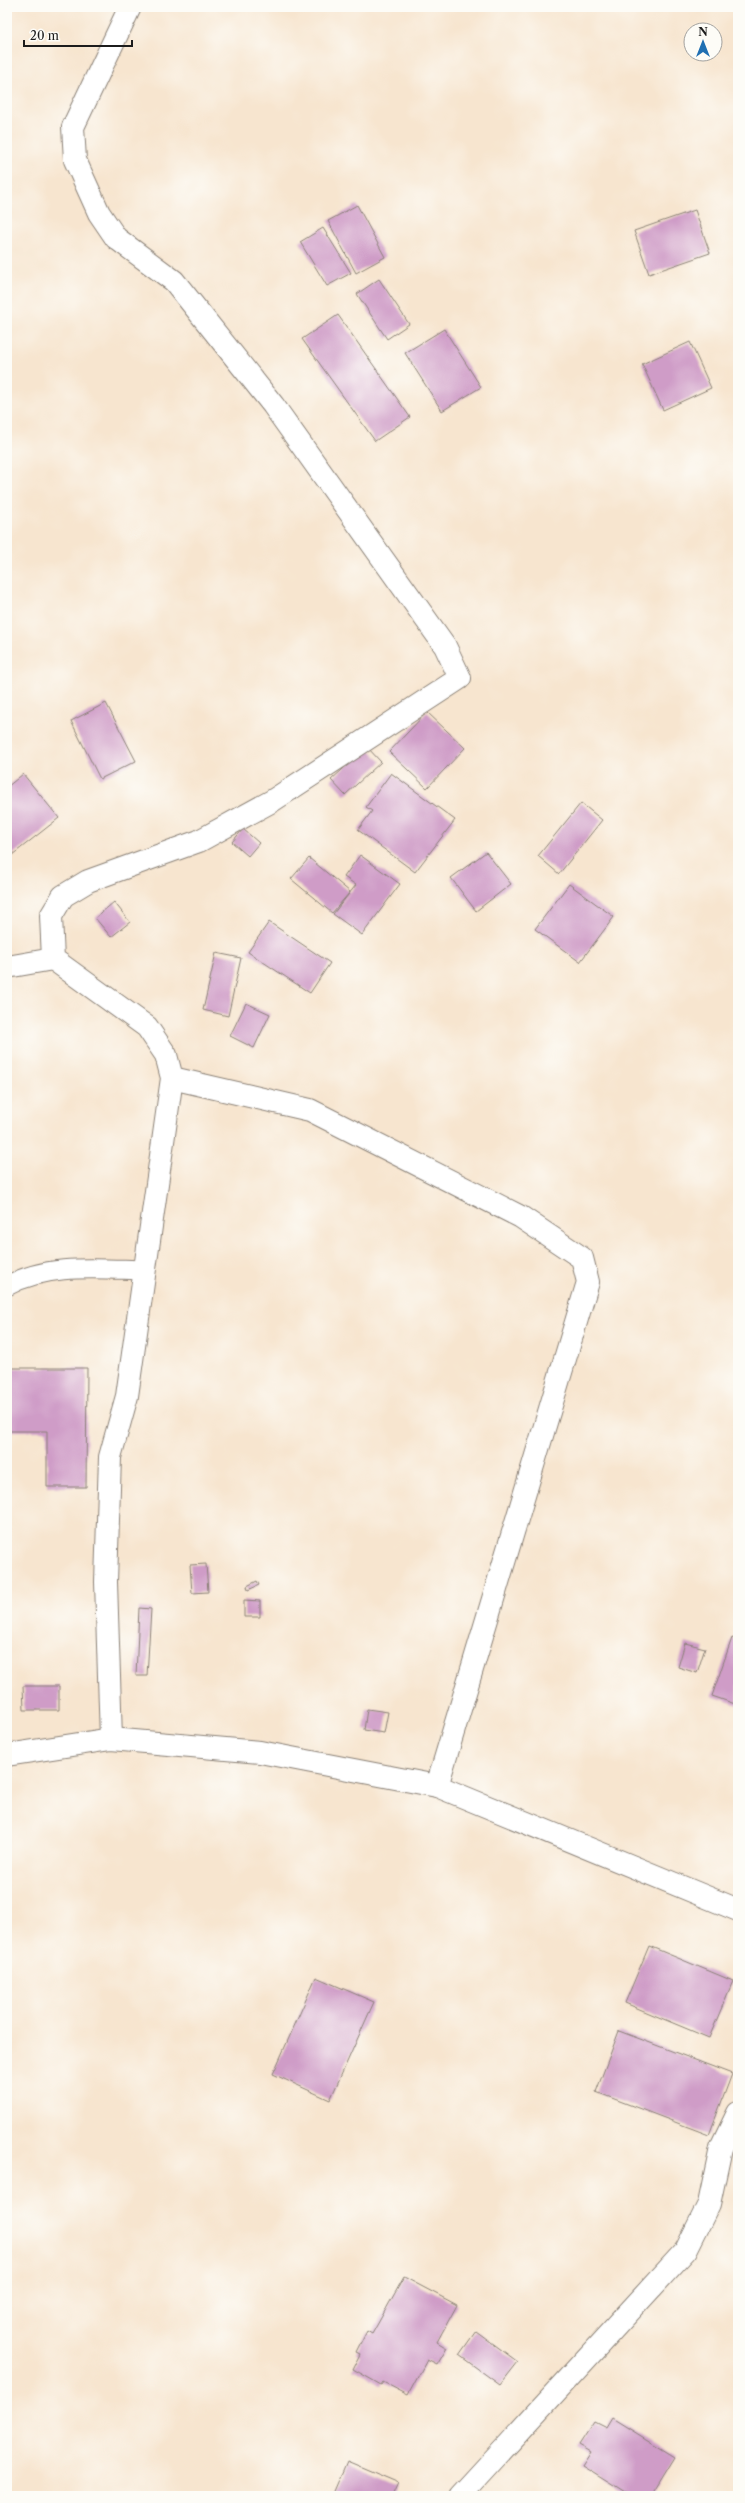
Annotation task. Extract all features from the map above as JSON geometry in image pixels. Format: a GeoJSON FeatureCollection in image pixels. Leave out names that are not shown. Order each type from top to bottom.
{"type":"FeatureCollection","features":[{"type":"Feature","properties":{"kind":"street"},"geometry":{"type":"LineString","coordinates":[[52,959],[51,916],[63,896],[88,881],[199,841],[266,804],[460,678],[445,646],[274,405],[174,281],[116,238],[99,213],[75,160],[74,127],[130,7]]}},
{"type":"Feature","properties":{"kind":"street"},"geometry":{"type":"LineString","coordinates":[[7,967],[52,959],[147,1027],[166,1055],[172,1078],[127,1396],[110,1457],[106,1582],[111,1739]]}},
{"type":"Feature","properties":{"kind":"street"},"geometry":{"type":"LineString","coordinates":[[172,1078],[310,1110],[521,1217],[582,1258],[588,1282],[437,1786]]}},
{"type":"Feature","properties":{"kind":"street"},"geometry":{"type":"LineString","coordinates":[[7,1755],[111,1739],[260,1752],[437,1786],[738,1910]]}},
{"type":"Feature","properties":{"kind":"street"},"geometry":{"type":"LineString","coordinates":[[460,2496],[686,2250],[709,2204],[721,2148],[738,2113]]}},
{"type":"Feature","properties":{"kind":"lane"},"geometry":{"type":"LineString","coordinates":[[7,1286],[23,1277],[76,1268],[144,1270]]}},
{"type":"Feature","properties":{"kind":"building"},"geometry":{"type":"Polygon","coordinates":[[[357,205],[385,257],[356,273],[328,221],[357,205]]]}},
{"type":"Feature","properties":{"kind":"building"},"geometry":{"type":"Polygon","coordinates":[[[695,210],[710,253],[649,274],[634,231],[695,210]]]}},
{"type":"Feature","properties":{"kind":"building"},"geometry":{"type":"Polygon","coordinates":[[[323,228],[351,273],[327,286],[300,242],[323,228]]]}},
{"type":"Feature","properties":{"kind":"building"},"geometry":{"type":"Polygon","coordinates":[[[379,279],[409,324],[387,339],[357,294],[379,279]]]}},
{"type":"Feature","properties":{"kind":"building"},"geometry":{"type":"Polygon","coordinates":[[[338,315],[410,417],[375,441],[302,339],[338,315]]]}},
{"type":"Feature","properties":{"kind":"building"},"geometry":{"type":"Polygon","coordinates":[[[444,329],[481,387],[442,411],[405,353],[444,329]]]}},
{"type":"Feature","properties":{"kind":"building"},"geometry":{"type":"Polygon","coordinates":[[[690,342],[711,388],[663,410],[642,364],[690,342]]]}},
{"type":"Feature","properties":{"kind":"building"},"geometry":{"type":"Polygon","coordinates":[[[106,703],[136,761],[100,779],[71,721],[106,703]]]}},
{"type":"Feature","properties":{"kind":"building"},"geometry":{"type":"Polygon","coordinates":[[[427,712],[465,748],[427,788],[389,752],[427,712]]]}},
{"type":"Feature","properties":{"kind":"building"},"geometry":{"type":"Polygon","coordinates":[[[367,747],[381,762],[345,795],[331,780],[367,747]]]}},
{"type":"Feature","properties":{"kind":"building"},"geometry":{"type":"Polygon","coordinates":[[[391,773],[455,820],[415,872],[358,830],[372,811],[366,807],[391,773]]]}},
{"type":"Feature","properties":{"kind":"building"},"geometry":{"type":"Polygon","coordinates":[[[23,774],[59,818],[7,859],[7,787],[23,774]]]}},
{"type":"Feature","properties":{"kind":"building"},"geometry":{"type":"Polygon","coordinates":[[[581,803],[602,820],[559,874],[538,856],[581,803]]]}},
{"type":"Feature","properties":{"kind":"building"},"geometry":{"type":"Polygon","coordinates":[[[243,829],[259,843],[248,856],[232,842],[243,829]]]}},
{"type":"Feature","properties":{"kind":"building"},"geometry":{"type":"Polygon","coordinates":[[[486,852],[511,884],[476,911],[451,878],[486,852]]]}},
{"type":"Feature","properties":{"kind":"building"},"geometry":{"type":"Polygon","coordinates":[[[360,855],[400,884],[362,935],[333,914],[356,885],[344,877],[360,855]]]}},
{"type":"Feature","properties":{"kind":"building"},"geometry":{"type":"Polygon","coordinates":[[[309,858],[350,892],[332,913],[291,879],[309,858]]]}},
{"type":"Feature","properties":{"kind":"building"},"geometry":{"type":"Polygon","coordinates":[[[569,884],[614,917],[580,962],[535,929],[569,884]]]}},
{"type":"Feature","properties":{"kind":"building"},"geometry":{"type":"Polygon","coordinates":[[[114,902],[130,922],[111,937],[95,918],[114,902]]]}},
{"type":"Feature","properties":{"kind":"building"},"geometry":{"type":"Polygon","coordinates":[[[269,922],[330,963],[310,993],[248,952],[269,922]]]}},
{"type":"Feature","properties":{"kind":"building"},"geometry":{"type":"Polygon","coordinates":[[[216,953],[241,958],[228,1016],[203,1010],[216,953]]]}},
{"type":"Feature","properties":{"kind":"building"},"geometry":{"type":"Polygon","coordinates":[[[246,1003],[270,1014],[254,1048],[230,1036],[246,1003]]]}},
{"type":"Feature","properties":{"kind":"building"},"geometry":{"type":"Polygon","coordinates":[[[7,1368],[87,1368],[86,1487],[47,1487],[47,1431],[7,1431],[7,1368]]]}},
{"type":"Feature","properties":{"kind":"building"},"geometry":{"type":"Polygon","coordinates":[[[206,1564],[208,1592],[192,1593],[190,1565],[206,1564]]]}},
{"type":"Feature","properties":{"kind":"building"},"geometry":{"type":"Polygon","coordinates":[[[257,1581],[259,1585],[248,1590],[247,1586],[257,1581]]]}},
{"type":"Feature","properties":{"kind":"building"},"geometry":{"type":"Polygon","coordinates":[[[244,1600],[260,1601],[260,1617],[244,1617],[244,1600]]]}},
{"type":"Feature","properties":{"kind":"building"},"geometry":{"type":"Polygon","coordinates":[[[139,1608],[151,1609],[147,1676],[136,1676],[139,1608]]]}},
{"type":"Feature","properties":{"kind":"building"},"geometry":{"type":"Polygon","coordinates":[[[732,1638],[738,1640],[738,1705],[712,1696],[732,1638]]]}},
{"type":"Feature","properties":{"kind":"building"},"geometry":{"type":"Polygon","coordinates":[[[685,1643],[705,1648],[697,1673],[678,1667],[685,1643]]]}},
{"type":"Feature","properties":{"kind":"building"},"geometry":{"type":"Polygon","coordinates":[[[23,1686],[59,1686],[59,1710],[24,1710],[23,1686]]]}},
{"type":"Feature","properties":{"kind":"building"},"geometry":{"type":"Polygon","coordinates":[[[367,1709],[388,1712],[384,1733],[364,1730],[367,1709]]]}},
{"type":"Feature","properties":{"kind":"building"},"geometry":{"type":"Polygon","coordinates":[[[649,1946],[733,1981],[709,2038],[625,2003],[649,1946]]]}},
{"type":"Feature","properties":{"kind":"building"},"geometry":{"type":"Polygon","coordinates":[[[316,1977],[374,2002],[330,2100],[273,2074],[316,1977]]]}},
{"type":"Feature","properties":{"kind":"building"},"geometry":{"type":"Polygon","coordinates":[[[619,2031],[732,2074],[709,2135],[596,2092],[619,2031]]]}},
{"type":"Feature","properties":{"kind":"building"},"geometry":{"type":"Polygon","coordinates":[[[404,2277],[457,2305],[437,2342],[447,2348],[437,2365],[427,2360],[408,2395],[383,2382],[381,2385],[353,2369],[360,2355],[356,2353],[367,2331],[372,2334],[404,2277]]]}},
{"type":"Feature","properties":{"kind":"building"},"geometry":{"type":"Polygon","coordinates":[[[476,2331],[518,2362],[500,2385],[459,2355],[476,2331]]]}},
{"type":"Feature","properties":{"kind":"building"},"geometry":{"type":"Polygon","coordinates":[[[612,2418],[675,2457],[651,2496],[630,2496],[582,2466],[591,2452],[579,2445],[594,2422],[606,2428],[612,2418]]]}},
{"type":"Feature","properties":{"kind":"building"},"geometry":{"type":"Polygon","coordinates":[[[347,2461],[399,2483],[393,2496],[332,2496],[347,2461]]]}}]}
